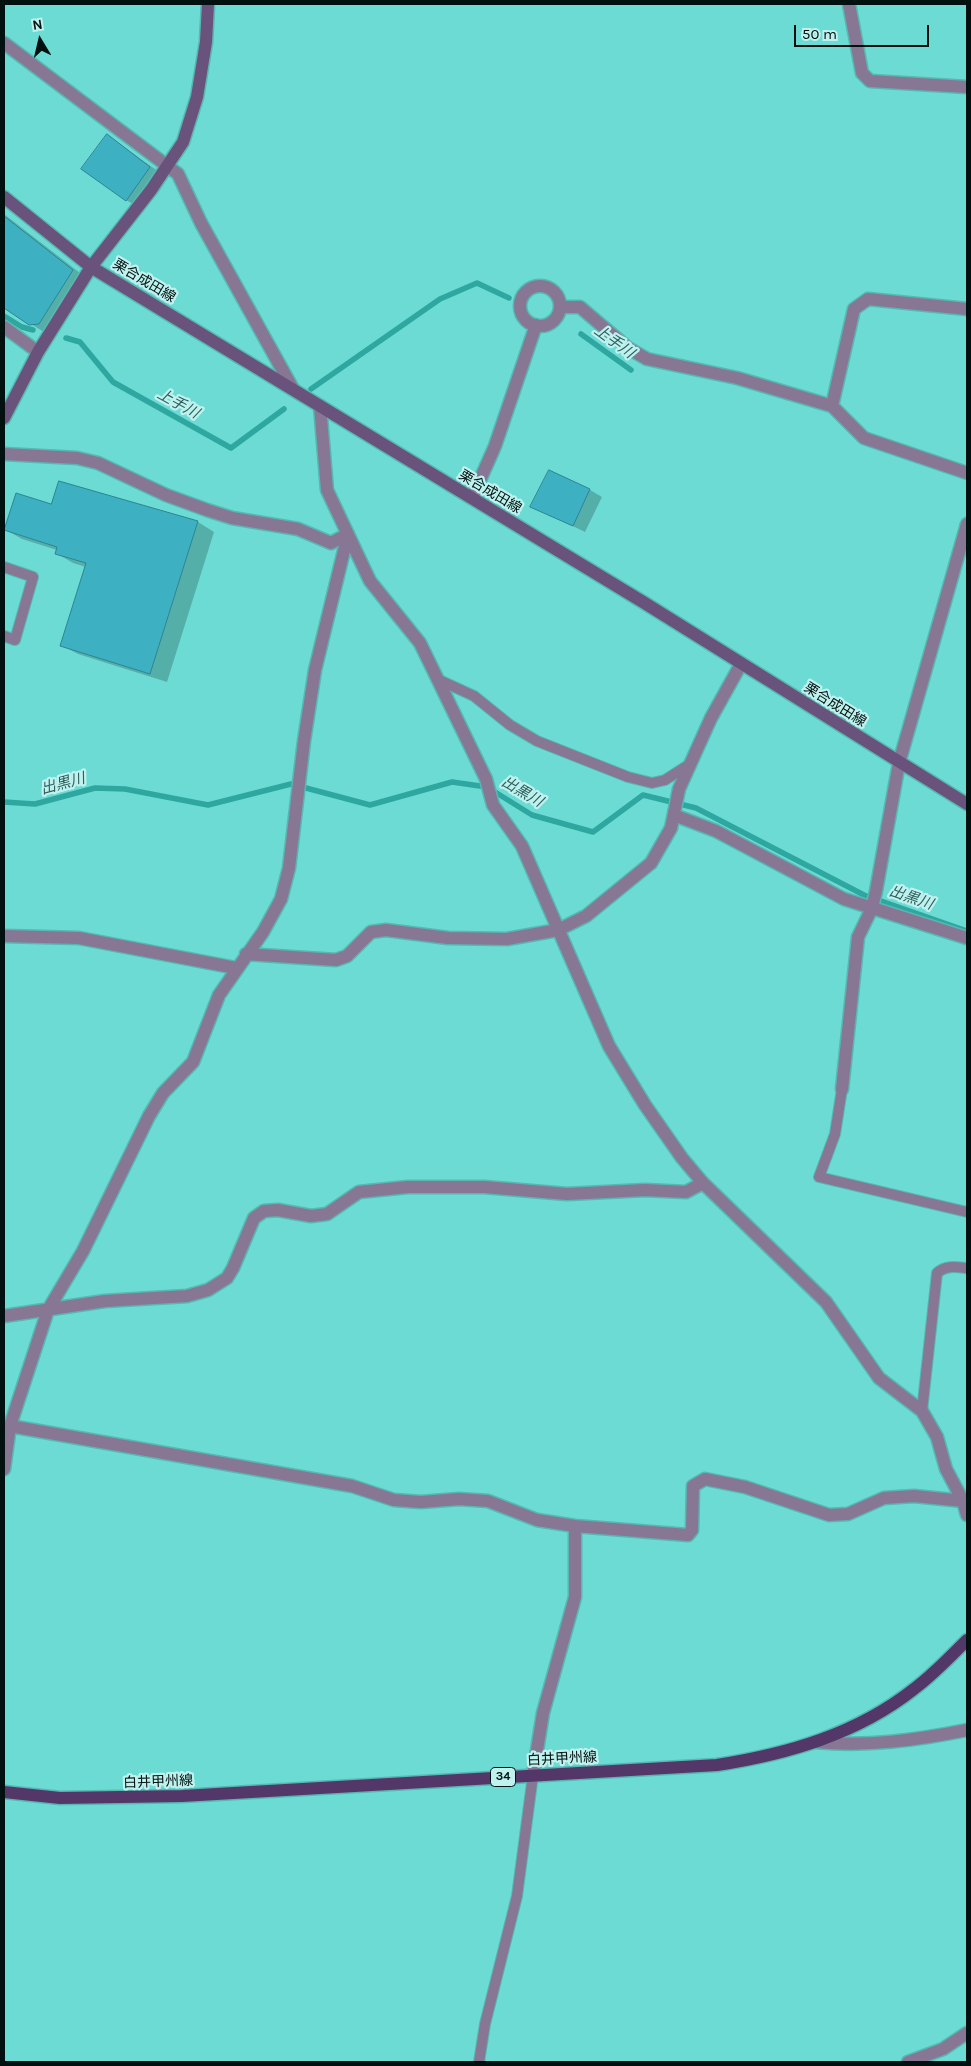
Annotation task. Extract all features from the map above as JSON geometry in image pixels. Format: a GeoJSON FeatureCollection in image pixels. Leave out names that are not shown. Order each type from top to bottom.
{"type":"FeatureCollection","features":[{"type":"Feature","properties":{"kind":"main road"},"geometry":{"type":"LineString","coordinates":[[4,418],[38,352],[91,267],[169,165],[183,142],[197,97],[206,42],[208,4]]}},
{"type":"Feature","properties":{"kind":"main road","name":"栗合成田線"},"geometry":{"type":"LineString","coordinates":[[4,197],[91,267],[472,498],[967,804]]}},
{"type":"Feature","properties":{"kind":"main road","name":"白井甲州線"},"geometry":{"type":"LineString","coordinates":[[4,1792],[60,1798],[125,1798],[717,1765],[757,1759],[816,1742],[872,1717],[915,1688],[967,1640]]}},
{"type":"Feature","properties":{"kind":"street"},"geometry":{"type":"LineString","coordinates":[[849,4],[862,73],[870,80],[967,87]]}},
{"type":"Feature","properties":{"kind":"street"},"geometry":{"type":"LineString","coordinates":[[4,42],[169,165],[178,174],[211,240],[293,389]]}},
{"type":"Feature","properties":{"kind":"street"},"geometry":{"type":"LineString","coordinates":[[538,285],[545,286],[557,293],[560,312],[552,322],[536,325],[529,322],[521,311],[522,297],[526,292],[538,285]]}},
{"type":"Feature","properties":{"kind":"street"},"geometry":{"type":"LineString","coordinates":[[832,406],[854,309],[868,299],[967,309]]}},
{"type":"Feature","properties":{"kind":"street"},"geometry":{"type":"LineString","coordinates":[[560,306],[580,307],[628,348],[647,359],[737,378],[832,406],[864,438],[967,473]]}},
{"type":"Feature","properties":{"kind":"street"},"geometry":{"type":"LineString","coordinates":[[472,498],[495,446],[536,325]]}},
{"type":"Feature","properties":{"kind":"street"},"geometry":{"type":"LineString","coordinates":[[4,327],[38,352]]}},
{"type":"Feature","properties":{"kind":"street"},"geometry":{"type":"LineString","coordinates":[[320,406],[327,490],[370,581],[420,643],[486,779],[493,802],[522,846],[609,1046],[645,1105],[682,1158],[703,1183],[826,1302],[879,1378],[922,1411],[936,1437],[946,1469],[963,1500],[967,1514]]}},
{"type":"Feature","properties":{"kind":"street"},"geometry":{"type":"LineString","coordinates":[[4,454],[77,458],[98,463],[166,495],[232,518],[298,529],[331,543],[348,534]]}},
{"type":"Feature","properties":{"kind":"street"},"geometry":{"type":"LineString","coordinates":[[842,1089],[858,937],[872,908],[899,763],[967,524]]}},
{"type":"Feature","properties":{"kind":"street"},"geometry":{"type":"LineString","coordinates":[[4,1469],[10,1426],[48,1310],[83,1251],[149,1116],[164,1093],[193,1062],[219,995],[236,968],[263,932],[281,899],[290,868],[300,774],[315,670],[348,534]]}},
{"type":"Feature","properties":{"kind":"street"},"geometry":{"type":"LineString","coordinates":[[246,954],[336,960],[347,956],[371,932],[386,930],[448,938],[508,939],[558,930],[586,916],[651,862],[671,828],[678,791],[690,764],[711,718],[741,664]]}},
{"type":"Feature","properties":{"kind":"street"},"geometry":{"type":"LineString","coordinates":[[674,815],[716,831],[844,899],[967,938]]}},
{"type":"Feature","properties":{"kind":"street"},"geometry":{"type":"LineString","coordinates":[[4,936],[79,938],[236,968]]}},
{"type":"Feature","properties":{"kind":"street"},"geometry":{"type":"LineString","coordinates":[[4,1316],[105,1301],[187,1296],[208,1290],[226,1278],[233,1268],[254,1218],[264,1211],[278,1210],[311,1216],[327,1214],[359,1192],[427,1187],[484,1187],[567,1194],[646,1190],[686,1192],[703,1183]]}},
{"type":"Feature","properties":{"kind":"street"},"geometry":{"type":"LineString","coordinates":[[10,1426],[352,1486],[394,1500],[421,1502],[459,1499],[488,1501],[537,1520],[575,1526],[688,1535],[692,1530],[693,1486],[705,1479],[745,1487],[830,1515],[848,1514],[884,1498],[914,1496],[963,1500]]}},
{"type":"Feature","properties":{"kind":"street"},"geometry":{"type":"LineString","coordinates":[[533,1775],[543,1713],[575,1597],[575,1526]]}},
{"type":"Feature","properties":{"kind":"street"},"geometry":{"type":"LineString","coordinates":[[816,1742],[854,1745],[884,1743],[967,1730]]}},
{"type":"Feature","properties":{"kind":"street"},"geometry":{"type":"LineString","coordinates":[[908,2062],[943,2049],[967,2033]]}},
{"type":"Feature","properties":{"kind":"lane"},"geometry":{"type":"LineString","coordinates":[[4,567],[33,577],[14,640],[4,636]]}},
{"type":"Feature","properties":{"kind":"lane"},"geometry":{"type":"LineString","coordinates":[[437,679],[474,696],[510,724],[537,741],[628,777],[652,783],[665,780],[690,764]]}},
{"type":"Feature","properties":{"kind":"lane"},"geometry":{"type":"LineString","coordinates":[[842,1089],[835,1134],[819,1177],[967,1212]]}},
{"type":"Feature","properties":{"kind":"lane"},"geometry":{"type":"LineString","coordinates":[[922,1411],[938,1273],[942,1268],[967,1268]]}},
{"type":"Feature","properties":{"kind":"lane"},"geometry":{"type":"LineString","coordinates":[[479,2062],[485,2024],[517,1896],[533,1775]]}},
{"type":"Feature","properties":{"kind":"building"},"geometry":{"type":"Polygon","coordinates":[[[107,134],[150,167],[126,201],[81,169],[107,134]]]}},
{"type":"Feature","properties":{"kind":"building"},"geometry":{"type":"Polygon","coordinates":[[[4,216],[73,270],[39,324],[29,325],[4,308],[4,216]]]}},
{"type":"Feature","properties":{"kind":"building"},"geometry":{"type":"Polygon","coordinates":[[[549,470],[590,489],[573,526],[530,507],[549,470]]]}},
{"type":"Feature","properties":{"kind":"building"},"geometry":{"type":"Polygon","coordinates":[[[59,481],[198,521],[150,674],[60,646],[86,563],[55,554],[57,547],[4,530],[16,493],[51,504],[59,481]]]}},
{"type":"Feature","properties":{"kind":"waterway","name":"上手川"},"geometry":{"type":"LineString","coordinates":[[311,389],[440,299],[477,283],[509,298]]}},
{"type":"Feature","properties":{"kind":"waterway","name":"上手川"},"geometry":{"type":"LineString","coordinates":[[4,316],[22,327],[33,330]]}},
{"type":"Feature","properties":{"kind":"waterway","name":"上手川"},"geometry":{"type":"LineString","coordinates":[[581,334],[631,370]]}},
{"type":"Feature","properties":{"kind":"waterway","name":"上手川"},"geometry":{"type":"LineString","coordinates":[[66,338],[80,342],[113,382],[231,448],[284,409]]}},
{"type":"Feature","properties":{"kind":"waterway","name":"出黒川"},"geometry":{"type":"LineString","coordinates":[[4,802],[35,804],[95,788],[125,789],[208,805],[291,784],[370,805],[452,782],[487,787],[532,815],[593,832],[643,795],[696,808],[864,895],[967,931]]}}]}
